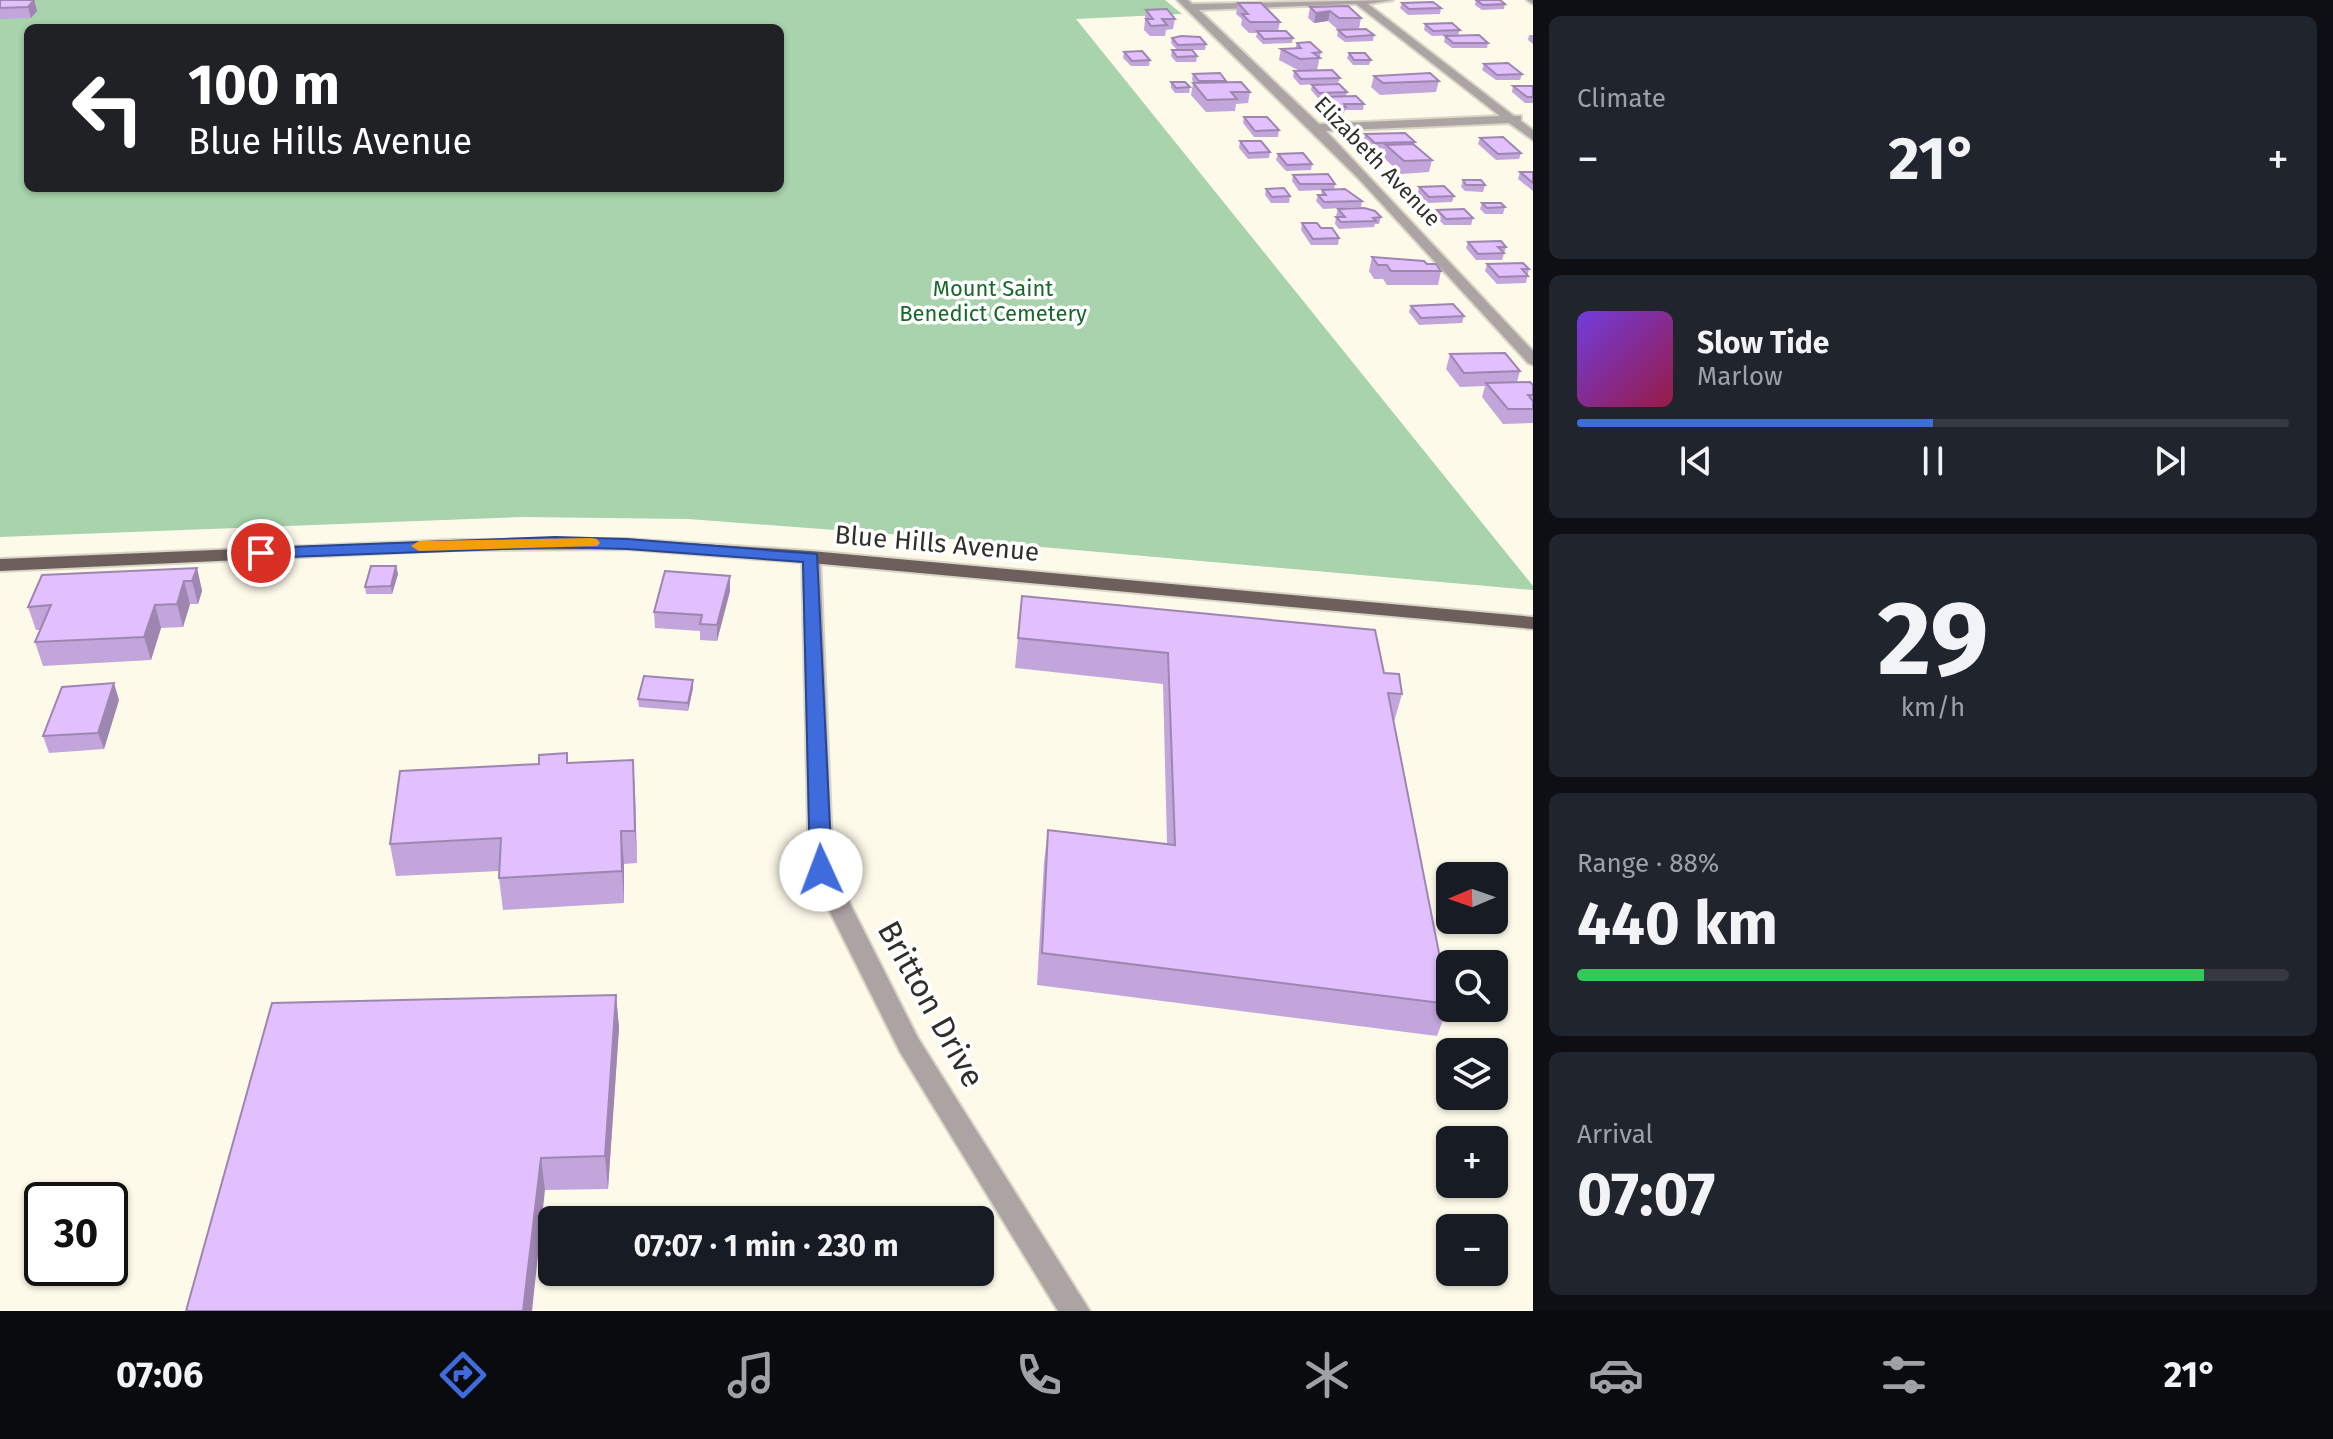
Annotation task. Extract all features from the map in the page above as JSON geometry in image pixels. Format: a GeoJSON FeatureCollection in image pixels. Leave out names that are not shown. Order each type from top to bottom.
{"type":"FeatureCollection","features":[{"type":"Feature","properties":{"kind":"main road","name":"Blue Hills Avenue"},"geometry":{"type":"LineString","coordinates":[[0,565],[555,542],[627,544],[811,557],[1533,623]]}},
{"type":"Feature","properties":{"kind":"street"},"geometry":{"type":"LineString","coordinates":[[1186,3],[1388,0]]}},
{"type":"Feature","properties":{"kind":"street"},"geometry":{"type":"LineString","coordinates":[[1358,1],[1533,136]]}},
{"type":"Feature","properties":{"kind":"street","name":"Elizabeth Avenue"},"geometry":{"type":"LineString","coordinates":[[1186,3],[1316,128],[1420,235],[1533,360]]}},
{"type":"Feature","properties":{"kind":"street"},"geometry":{"type":"LineString","coordinates":[[1316,128],[1533,118]]}},
{"type":"Feature","properties":{"kind":"street","name":"Britton Drive"},"geometry":{"type":"LineString","coordinates":[[811,557],[821,870],[909,1045],[1075,1311]]}},
{"type":"Feature","properties":{"kind":"green space","name":"Mount Saint Benedict Cemetery"},"geometry":{"type":"Polygon","coordinates":[[[0,0],[1165,0],[1182,14],[1076,19],[1533,586],[1533,590],[688,519],[523,517],[0,537],[0,0]]]}},
{"type":"Feature","properties":{"kind":"building"},"geometry":{"type":"Polygon","coordinates":[[[0,0],[34,0],[28,7],[0,8],[0,0]]]}},
{"type":"Feature","properties":{"kind":"building"},"geometry":{"type":"Polygon","coordinates":[[[1476,0],[1500,0],[1505,4],[1483,5],[1476,0]]]}},
{"type":"Feature","properties":{"kind":"building"},"geometry":{"type":"Polygon","coordinates":[[[1433,2],[1441,8],[1409,9],[1402,3],[1433,2]]]}},
{"type":"Feature","properties":{"kind":"building"},"geometry":{"type":"Polygon","coordinates":[[[1238,3],[1261,3],[1280,22],[1250,22],[1242,14],[1248,14],[1238,3]]]}},
{"type":"Feature","properties":{"kind":"building"},"geometry":{"type":"Polygon","coordinates":[[[1348,6],[1361,18],[1339,18],[1330,11],[1316,13],[1310,7],[1348,6]]]}},
{"type":"Feature","properties":{"kind":"building"},"geometry":{"type":"Polygon","coordinates":[[[1167,9],[1175,19],[1162,19],[1167,25],[1151,26],[1146,19],[1153,19],[1146,10],[1167,9]]]}},
{"type":"Feature","properties":{"kind":"building"},"geometry":{"type":"Polygon","coordinates":[[[1452,23],[1460,30],[1433,31],[1425,24],[1452,23]]]}},
{"type":"Feature","properties":{"kind":"building"},"geometry":{"type":"Polygon","coordinates":[[[1366,29],[1374,35],[1346,37],[1338,30],[1366,29]]]}},
{"type":"Feature","properties":{"kind":"building"},"geometry":{"type":"Polygon","coordinates":[[[1257,31],[1286,31],[1293,38],[1264,39],[1257,31]]]}},
{"type":"Feature","properties":{"kind":"building"},"geometry":{"type":"Polygon","coordinates":[[[1479,35],[1488,43],[1453,43],[1445,36],[1479,35]]]}},
{"type":"Feature","properties":{"kind":"building"},"geometry":{"type":"Polygon","coordinates":[[[1200,37],[1206,44],[1178,45],[1172,38],[1200,37]]]}},
{"type":"Feature","properties":{"kind":"building"},"geometry":{"type":"Polygon","coordinates":[[[1310,42],[1321,52],[1313,53],[1320,58],[1300,59],[1281,49],[1301,48],[1297,43],[1310,42]]]}},
{"type":"Feature","properties":{"kind":"building"},"geometry":{"type":"Polygon","coordinates":[[[1172,50],[1192,50],[1197,56],[1177,57],[1172,50]]]}},
{"type":"Feature","properties":{"kind":"building"},"geometry":{"type":"Polygon","coordinates":[[[1142,51],[1150,60],[1132,61],[1124,52],[1142,51]]]}},
{"type":"Feature","properties":{"kind":"building"},"geometry":{"type":"Polygon","coordinates":[[[1349,53],[1365,53],[1371,60],[1354,60],[1349,53]]]}},
{"type":"Feature","properties":{"kind":"building"},"geometry":{"type":"Polygon","coordinates":[[[1508,63],[1522,74],[1497,75],[1484,64],[1508,63]]]}},
{"type":"Feature","properties":{"kind":"building"},"geometry":{"type":"Polygon","coordinates":[[[1332,70],[1340,78],[1301,79],[1294,71],[1332,70]]]}},
{"type":"Feature","properties":{"kind":"building"},"geometry":{"type":"Polygon","coordinates":[[[1220,73],[1226,81],[1199,81],[1193,74],[1220,73]]]}},
{"type":"Feature","properties":{"kind":"building"},"geometry":{"type":"Polygon","coordinates":[[[1430,73],[1439,81],[1383,83],[1374,76],[1430,73]]]}},
{"type":"Feature","properties":{"kind":"building"},"geometry":{"type":"Polygon","coordinates":[[[1171,82],[1185,82],[1190,87],[1176,88],[1171,82]]]}},
{"type":"Feature","properties":{"kind":"building"},"geometry":{"type":"Polygon","coordinates":[[[1241,82],[1250,92],[1231,92],[1237,99],[1207,100],[1193,83],[1241,82]]]}},
{"type":"Feature","properties":{"kind":"building"},"geometry":{"type":"Polygon","coordinates":[[[1339,84],[1347,92],[1319,93],[1312,85],[1339,84]]]}},
{"type":"Feature","properties":{"kind":"building"},"geometry":{"type":"Polygon","coordinates":[[[1513,86],[1533,86],[1533,97],[1527,97],[1513,86]]]}},
{"type":"Feature","properties":{"kind":"building"},"geometry":{"type":"Polygon","coordinates":[[[1356,96],[1364,104],[1332,107],[1323,97],[1356,96]]]}},
{"type":"Feature","properties":{"kind":"building"},"geometry":{"type":"Polygon","coordinates":[[[1244,117],[1267,117],[1279,130],[1255,131],[1244,117]]]}},
{"type":"Feature","properties":{"kind":"building"},"geometry":{"type":"Polygon","coordinates":[[[1405,133],[1415,142],[1375,143],[1365,134],[1405,133]]]}},
{"type":"Feature","properties":{"kind":"building"},"geometry":{"type":"Polygon","coordinates":[[[1503,137],[1521,153],[1498,154],[1480,138],[1503,137]]]}},
{"type":"Feature","properties":{"kind":"building"},"geometry":{"type":"Polygon","coordinates":[[[1240,141],[1261,141],[1270,152],[1249,153],[1240,141]]]}},
{"type":"Feature","properties":{"kind":"building"},"geometry":{"type":"Polygon","coordinates":[[[1413,144],[1432,160],[1404,161],[1386,145],[1413,144]]]}},
{"type":"Feature","properties":{"kind":"building"},"geometry":{"type":"Polygon","coordinates":[[[1303,153],[1312,164],[1287,165],[1278,154],[1303,153]]]}},
{"type":"Feature","properties":{"kind":"building"},"geometry":{"type":"Polygon","coordinates":[[[1520,172],[1533,172],[1533,183],[1520,172]]]}},
{"type":"Feature","properties":{"kind":"building"},"geometry":{"type":"Polygon","coordinates":[[[1328,174],[1335,184],[1300,184],[1293,175],[1328,174]]]}},
{"type":"Feature","properties":{"kind":"building"},"geometry":{"type":"Polygon","coordinates":[[[1463,180],[1481,180],[1485,185],[1466,185],[1463,180]]]}},
{"type":"Feature","properties":{"kind":"building"},"geometry":{"type":"Polygon","coordinates":[[[1444,186],[1454,196],[1429,197],[1419,187],[1444,186]]]}},
{"type":"Feature","properties":{"kind":"building"},"geometry":{"type":"Polygon","coordinates":[[[1284,188],[1290,196],[1272,197],[1266,189],[1284,188]]]}},
{"type":"Feature","properties":{"kind":"building"},"geometry":{"type":"Polygon","coordinates":[[[1345,189],[1362,201],[1324,202],[1318,195],[1326,195],[1322,190],[1345,189]]]}},
{"type":"Feature","properties":{"kind":"building"},"geometry":{"type":"Polygon","coordinates":[[[1482,203],[1501,203],[1505,207],[1487,208],[1482,203]]]}},
{"type":"Feature","properties":{"kind":"building"},"geometry":{"type":"Polygon","coordinates":[[[1364,208],[1375,211],[1381,217],[1373,218],[1376,221],[1341,222],[1336,217],[1345,217],[1338,209],[1364,208]]]}},
{"type":"Feature","properties":{"kind":"building"},"geometry":{"type":"Polygon","coordinates":[[[1464,209],[1473,218],[1446,219],[1437,210],[1464,209]]]}},
{"type":"Feature","properties":{"kind":"building"},"geometry":{"type":"Polygon","coordinates":[[[1302,223],[1317,223],[1321,228],[1332,228],[1339,238],[1313,239],[1302,223]]]}},
{"type":"Feature","properties":{"kind":"building"},"geometry":{"type":"Polygon","coordinates":[[[1501,241],[1506,247],[1498,247],[1504,253],[1478,254],[1468,242],[1501,241]]]}},
{"type":"Feature","properties":{"kind":"building"},"geometry":{"type":"Polygon","coordinates":[[[1372,257],[1424,261],[1436,264],[1441,271],[1391,271],[1387,265],[1378,265],[1372,257]]]}},
{"type":"Feature","properties":{"kind":"building"},"geometry":{"type":"Polygon","coordinates":[[[1523,263],[1529,269],[1522,269],[1528,276],[1499,277],[1487,264],[1523,263]]]}},
{"type":"Feature","properties":{"kind":"building"},"geometry":{"type":"Polygon","coordinates":[[[1453,304],[1464,316],[1421,318],[1411,306],[1453,304]]]}},
{"type":"Feature","properties":{"kind":"building"},"geometry":{"type":"Polygon","coordinates":[[[1505,353],[1520,371],[1464,373],[1450,354],[1505,353]]]}},
{"type":"Feature","properties":{"kind":"building"},"geometry":{"type":"Polygon","coordinates":[[[1530,382],[1533,395],[1528,395],[1533,401],[1533,409],[1508,409],[1486,383],[1530,382]]]}},
{"type":"Feature","properties":{"kind":"building"},"geometry":{"type":"Polygon","coordinates":[[[371,566],[396,566],[391,586],[365,587],[371,566]]]}},
{"type":"Feature","properties":{"kind":"building"},"geometry":{"type":"Polygon","coordinates":[[[197,568],[192,581],[184,581],[177,604],[155,605],[144,637],[35,642],[51,605],[28,607],[42,575],[197,568]]]}},
{"type":"Feature","properties":{"kind":"building"},"geometry":{"type":"Polygon","coordinates":[[[665,571],[730,576],[717,625],[700,624],[702,615],[654,612],[665,571]]]}},
{"type":"Feature","properties":{"kind":"building"},"geometry":{"type":"Polygon","coordinates":[[[1022,596],[1375,630],[1384,673],[1399,674],[1402,694],[1388,693],[1438,950],[1436,950],[1436,1002],[1042,953],[1048,830],[1175,845],[1168,653],[1018,638],[1022,596]]]}},
{"type":"Feature","properties":{"kind":"building"},"geometry":{"type":"Polygon","coordinates":[[[644,676],[693,680],[688,703],[638,699],[644,676]]]}},
{"type":"Feature","properties":{"kind":"building"},"geometry":{"type":"Polygon","coordinates":[[[114,683],[98,733],[43,736],[62,687],[114,683]]]}},
{"type":"Feature","properties":{"kind":"building"},"geometry":{"type":"Polygon","coordinates":[[[567,753],[567,763],[633,760],[635,831],[621,831],[622,871],[499,878],[501,838],[390,844],[400,771],[539,764],[539,755],[567,753]]]}},
{"type":"Feature","properties":{"kind":"building"},"geometry":{"type":"Polygon","coordinates":[[[616,995],[605,1156],[541,1158],[523,1311],[186,1311],[272,1003],[616,995]]]}},
{"type":"Feature","properties":{"kind":"slow traffic"},"geometry":{"type":"LineString","coordinates":[[419,546],[592,543]]}},
{"type":"Feature","properties":{"kind":"route"},"geometry":{"type":"LineString","coordinates":[[261,553],[555,542],[811,557],[821,870]]}}]}
